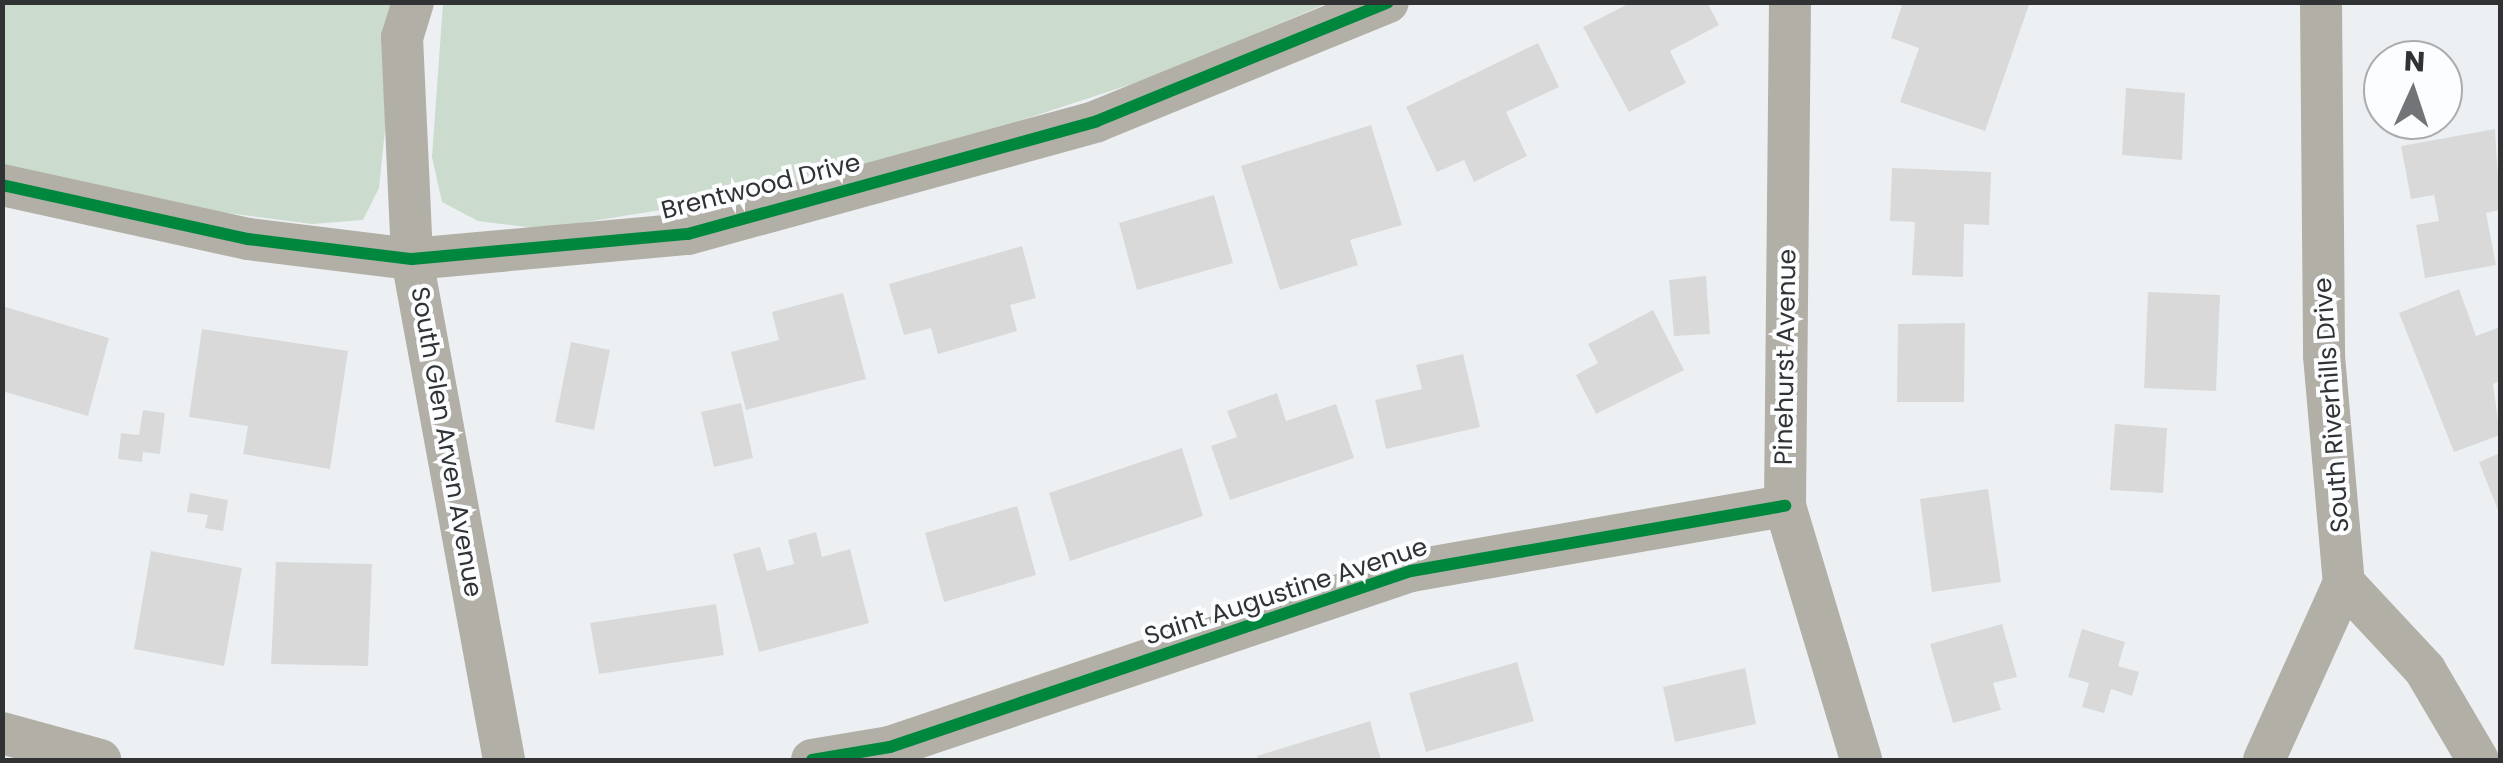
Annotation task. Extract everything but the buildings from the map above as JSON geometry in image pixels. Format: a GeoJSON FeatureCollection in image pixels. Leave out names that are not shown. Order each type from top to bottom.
{"type":"FeatureCollection","features":[{"type":"Feature","properties":{"kind":"street","name":"South Glen Arven Avenue"},"geometry":{"type":"LineString","coordinates":[[412,2],[402,37],[412,259],[504,760]]}},
{"type":"Feature","properties":{"kind":"street","name":"Brentwood Drive"},"geometry":{"type":"LineString","coordinates":[[2,185],[248,238],[412,259],[688,234],[1096,121],[1388,2]]}},
{"type":"Feature","properties":{"kind":"street","name":"Pinehurst Avenue"},"geometry":{"type":"LineString","coordinates":[[1790,2],[1785,506],[1861,760]]}},
{"type":"Feature","properties":{"kind":"street","name":"South Riverhills Drive"},"geometry":{"type":"LineString","coordinates":[[2321,2],[2324,356],[2344,583]]}},
{"type":"Feature","properties":{"kind":"street","name":"Saint Augustine Avenue"},"geometry":{"type":"LineString","coordinates":[[812,760],[890,747],[1410,570],[1785,506]]}},
{"type":"Feature","properties":{"kind":"street"},"geometry":{"type":"LineString","coordinates":[[2264,760],[2344,583],[2425,670],[2478,760]]}},
{"type":"Feature","properties":{"kind":"street"},"geometry":{"type":"LineString","coordinates":[[2,733],[100,760]]}},
{"type":"Feature","properties":{"kind":"green space"},"geometry":{"type":"Polygon","coordinates":[[[2,3],[398,3],[379,188],[363,220],[312,224],[114,198],[3,165],[2,3]]]}},
{"type":"Feature","properties":{"kind":"green space"},"geometry":{"type":"Polygon","coordinates":[[[443,3],[1328,3],[1156,76],[834,182],[543,229],[478,221],[442,202],[432,157],[443,3]]]}},
{"type":"Feature","properties":{"kind":"cycle path"},"geometry":{"type":"LineString","coordinates":[[2,185],[248,239],[412,259],[688,234],[1097,121],[1388,2]]}},
{"type":"Feature","properties":{"kind":"cycle path"},"geometry":{"type":"LineString","coordinates":[[812,760],[890,747],[1411,571],[1785,506]]}}]}
